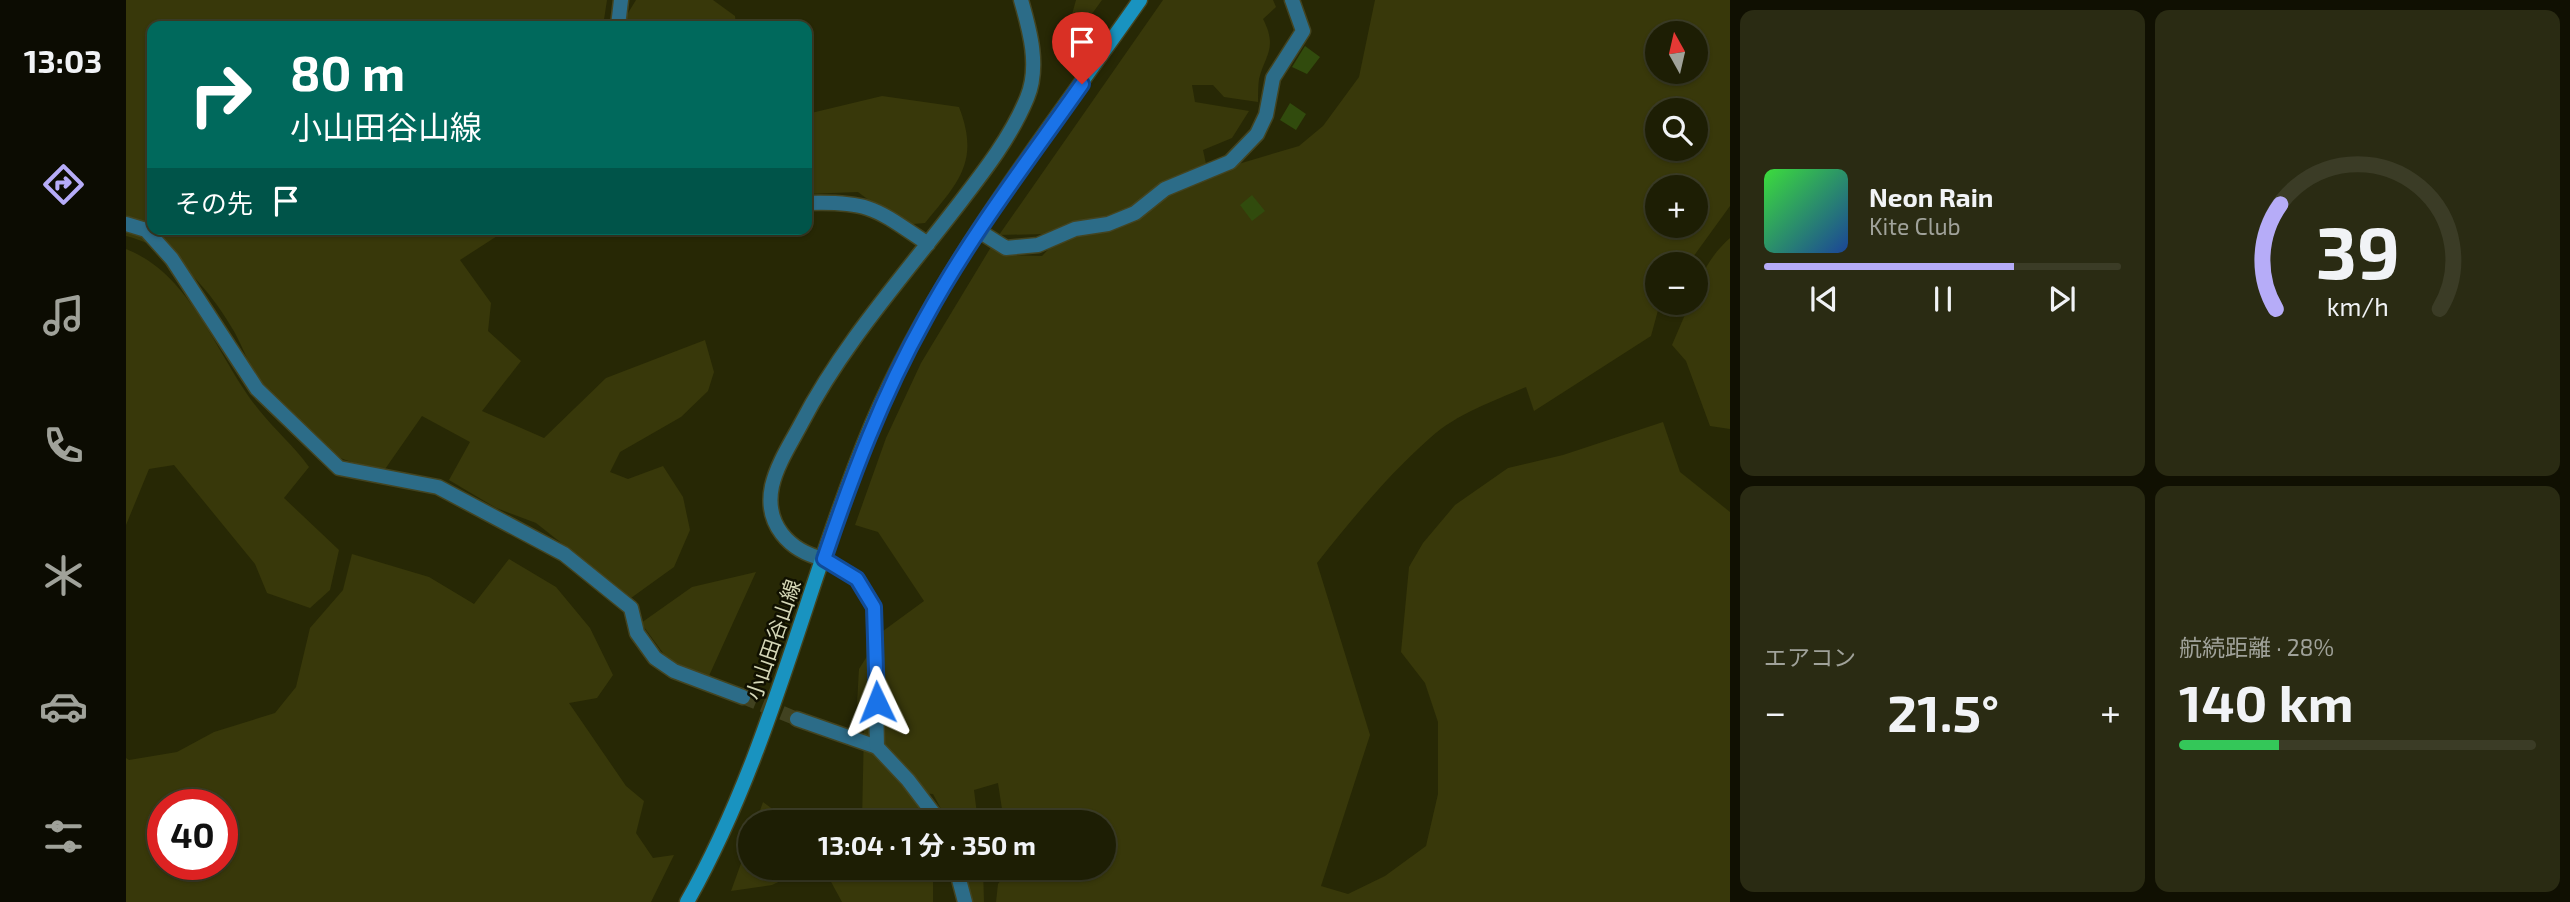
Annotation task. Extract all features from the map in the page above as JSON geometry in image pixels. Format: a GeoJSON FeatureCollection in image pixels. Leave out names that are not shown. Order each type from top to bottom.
{"type":"FeatureCollection","features":[{"type":"Feature","properties":{"kind":"main road","name":"小山田谷山線"},"geometry":{"type":"LineString","coordinates":[[687,902],[729,821],[756,755],[855,468],[895,376],[926,317],[979,231],[1140,0]]}},
{"type":"Feature","properties":{"kind":"street"},"geometry":{"type":"LineString","coordinates":[[619,21],[621,0]]}},
{"type":"Feature","properties":{"kind":"street"},"geometry":{"type":"LineString","coordinates":[[877,747],[874,607],[857,579],[824,559],[805,555],[788,543],[779,531],[771,503],[774,480],[824,380],[994,157],[1028,97],[1034,76],[1033,59],[1021,0]]}},
{"type":"Feature","properties":{"kind":"street"},"geometry":{"type":"LineString","coordinates":[[979,231],[1006,248],[1038,245],[1075,229],[1108,224],[1135,213],[1165,189],[1230,162],[1257,134],[1266,115],[1273,78],[1303,32],[1292,0]]}},
{"type":"Feature","properties":{"kind":"street"},"geometry":{"type":"LineString","coordinates":[[812,203],[848,202],[874,208],[928,244]]}},
{"type":"Feature","properties":{"kind":"street"},"geometry":{"type":"LineString","coordinates":[[126,224],[147,231]]}},
{"type":"Feature","properties":{"kind":"street"},"geometry":{"type":"LineString","coordinates":[[150,235],[172,259],[257,389],[339,468],[438,487],[564,554],[631,608],[637,633],[655,658],[674,671],[743,697]]}},
{"type":"Feature","properties":{"kind":"street"},"geometry":{"type":"LineString","coordinates":[[797,719],[877,747],[931,810]]}},
{"type":"Feature","properties":{"kind":"street"},"geometry":{"type":"LineString","coordinates":[[959,880],[965,902]]}},
{"type":"Feature","properties":{"kind":"shaded area"},"geometry":{"type":"Polygon","coordinates":[[[126,0],[607,0],[604,21],[147,21],[147,235],[499,235],[460,260],[491,303],[488,331],[521,361],[482,411],[544,438],[606,378],[705,340],[714,372],[708,391],[681,417],[620,452],[610,472],[628,479],[663,466],[683,497],[690,530],[674,567],[631,598],[536,523],[496,508],[449,480],[470,442],[422,416],[383,472],[327,452],[299,437],[279,419],[266,399],[235,333],[203,287],[190,273],[160,250],[126,236],[126,0]]]}},
{"type":"Feature","properties":{"kind":"shaded area"},"geometry":{"type":"Polygon","coordinates":[[[636,0],[713,0],[735,16],[736,21],[623,21],[636,0]]]}},
{"type":"Feature","properties":{"kind":"shaded area"},"geometry":{"type":"Polygon","coordinates":[[[1076,0],[1102,0],[1060,58],[1076,0]]]}},
{"type":"Feature","properties":{"kind":"shaded area"},"geometry":{"type":"Polygon","coordinates":[[[1163,0],[1273,0],[1276,7],[1263,19],[1270,44],[1259,79],[1258,102],[1224,97],[1213,85],[1192,85],[1195,102],[1249,111],[1232,138],[1203,150],[1208,173],[1299,146],[1323,126],[1359,77],[1375,0],[1730,0],[1730,206],[1708,236],[1708,175],[1645,175],[1645,238],[1707,238],[1697,252],[1645,252],[1645,315],[1657,315],[1651,336],[1534,411],[1526,387],[1476,409],[1440,429],[1385,482],[1317,563],[1370,735],[1321,886],[1348,894],[1385,876],[1426,846],[1438,794],[1438,722],[1425,683],[1401,652],[1409,567],[1423,543],[1455,505],[1508,468],[1563,455],[1663,422],[1680,472],[1730,512],[1730,902],[996,902],[1001,880],[1116,880],[1116,810],[1002,810],[998,783],[974,790],[976,810],[942,810],[933,794],[918,793],[923,810],[862,810],[864,728],[857,704],[859,669],[883,631],[924,601],[878,532],[855,525],[886,438],[921,363],[991,247],[1011,255],[1042,256],[1060,237],[1045,234],[999,235],[1163,0]]]}},
{"type":"Feature","properties":{"kind":"shaded area"},"geometry":{"type":"Polygon","coordinates":[[[882,96],[959,107],[967,142],[963,170],[948,195],[925,223],[902,225],[858,192],[812,194],[812,113],[882,96]]]}},
{"type":"Feature","properties":{"kind":"shaded area"},"geometry":{"type":"Polygon","coordinates":[[[1730,238],[1730,429],[1710,426],[1686,361],[1672,345],[1685,315],[1708,315],[1708,264],[1730,238]]]}},
{"type":"Feature","properties":{"kind":"shaded area"},"geometry":{"type":"Polygon","coordinates":[[[126,249],[149,261],[169,278],[186,298],[259,410],[309,467],[284,498],[339,550],[330,590],[310,608],[267,593],[255,564],[174,465],[149,469],[126,525],[126,249]]]}},
{"type":"Feature","properties":{"kind":"shaded area"},"geometry":{"type":"Polygon","coordinates":[[[352,554],[429,577],[474,604],[509,559],[556,587],[590,628],[613,675],[597,698],[569,703],[626,786],[644,801],[636,833],[653,858],[674,855],[651,902],[126,902],[126,758],[129,760],[177,752],[214,732],[275,713],[296,687],[310,628],[343,590],[352,554]]]}},
{"type":"Feature","properties":{"kind":"shaded area"},"geometry":{"type":"Polygon","coordinates":[[[756,572],[708,678],[671,664],[641,623],[692,587],[756,572]]]}},
{"type":"Feature","properties":{"kind":"shaded area"},"geometry":{"type":"Polygon","coordinates":[[[763,802],[774,810],[760,810],[763,802]]]}},
{"type":"Feature","properties":{"kind":"shaded area"},"geometry":{"type":"Polygon","coordinates":[[[738,872],[738,880],[782,880],[772,885],[731,891],[738,872]]]}},
{"type":"Feature","properties":{"kind":"shaded area"},"geometry":{"type":"Polygon","coordinates":[[[830,880],[933,880],[933,902],[842,902],[830,880]]]}},
{"type":"Feature","properties":{"kind":"shaded area"},"geometry":{"type":"Polygon","coordinates":[[[966,880],[983,880],[984,902],[971,902],[966,880]]]}},
{"type":"Feature","properties":{"kind":"building"},"geometry":{"type":"Polygon","coordinates":[[[1305,46],[1320,57],[1307,74],[1292,67],[1305,46]]]}},
{"type":"Feature","properties":{"kind":"building"},"geometry":{"type":"Polygon","coordinates":[[[1290,103],[1306,114],[1296,130],[1280,120],[1290,103]]]}},
{"type":"Feature","properties":{"kind":"building"},"geometry":{"type":"Polygon","coordinates":[[[1252,195],[1265,211],[1252,221],[1240,205],[1252,195]]]}},
{"type":"Feature","properties":{"kind":"tunnel"},"geometry":{"type":"LineString","coordinates":[[743,697],[797,719]]}},
{"type":"Feature","properties":{"kind":"route"},"geometry":{"type":"LineString","coordinates":[[877,702],[874,607],[867,591],[857,579],[824,559],[873,423],[926,317],[979,231],[1082,84]]}}]}
